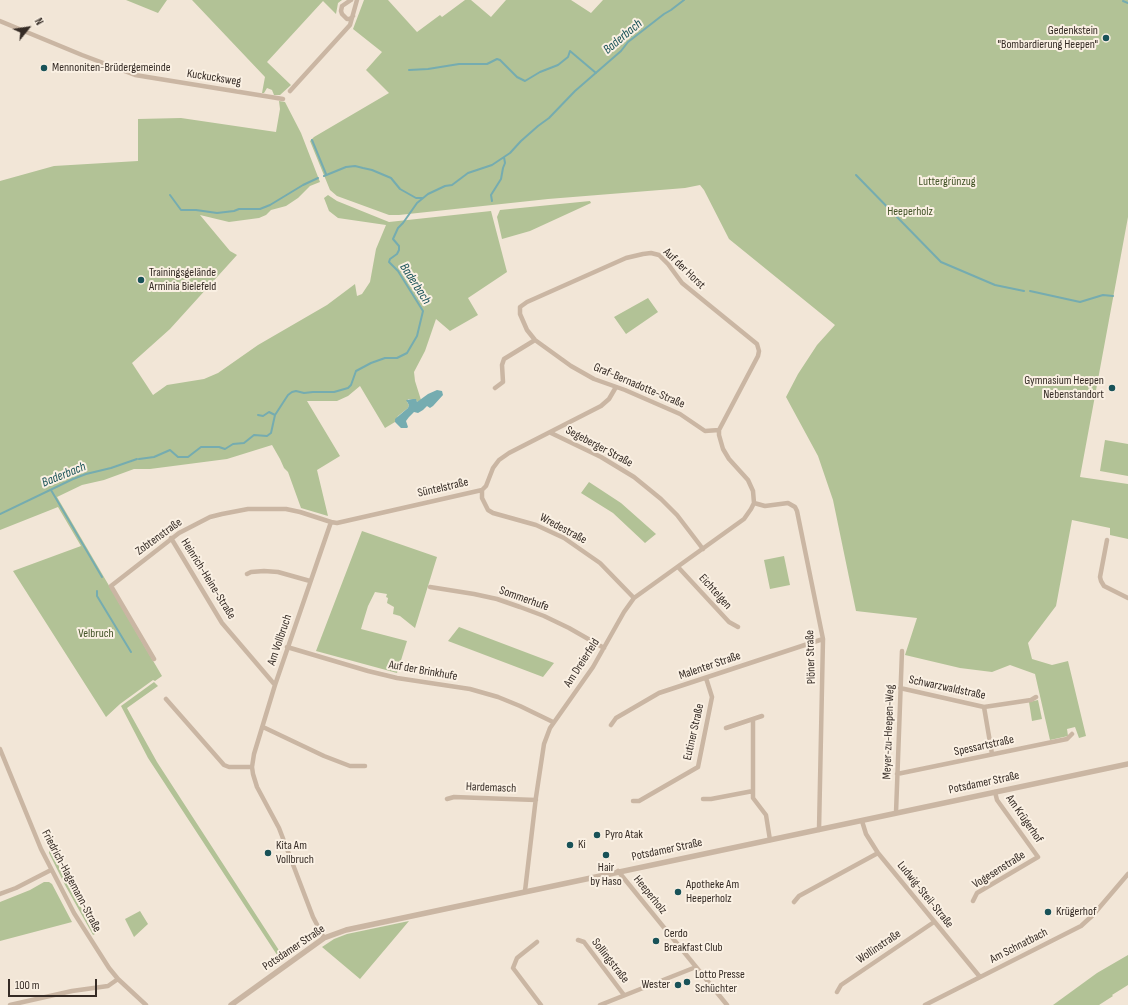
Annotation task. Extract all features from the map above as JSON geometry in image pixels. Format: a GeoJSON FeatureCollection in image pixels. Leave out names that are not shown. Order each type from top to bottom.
{"type":"FeatureCollection","features":[{"type":"Feature","properties":{"kind":"street"},"geometry":{"type":"LineString","coordinates":[[351,0],[342,6],[341,11],[347,19],[350,19],[354,15]]}},
{"type":"Feature","properties":{"kind":"street"},"geometry":{"type":"LineString","coordinates":[[290,91],[350,25],[357,0]]}},
{"type":"Feature","properties":{"kind":"street","name":"Kuckucksweg"},"geometry":{"type":"LineString","coordinates":[[0,21],[135,75],[283,99]]}},
{"type":"Feature","properties":{"kind":"street"},"geometry":{"type":"LineString","coordinates":[[268,97],[269,91]]}},
{"type":"Feature","properties":{"kind":"street","name":"Auf der Horst"},"geometry":{"type":"LineString","coordinates":[[520,307],[527,302],[626,258],[646,253],[659,255],[668,264],[682,284],[758,344],[760,351],[758,356],[719,430]]}},
{"type":"Feature","properties":{"kind":"street","name":"Graf-Bernadotte-Straße"},"geometry":{"type":"LineString","coordinates":[[520,307],[520,314],[527,330],[535,340],[585,375],[680,414],[704,431],[719,430]]}},
{"type":"Feature","properties":{"kind":"street"},"geometry":{"type":"LineString","coordinates":[[495,388],[503,382],[502,365],[504,359],[535,340]]}},
{"type":"Feature","properties":{"kind":"street","name":"Süntelstraße"},"geometry":{"type":"LineString","coordinates":[[331,522],[343,522],[482,490],[486,486],[493,468],[499,460],[601,406],[609,399],[616,387]]}},
{"type":"Feature","properties":{"kind":"street"},"geometry":{"type":"LineString","coordinates":[[719,430],[720,442],[723,449],[729,459],[748,480],[754,502]]}},
{"type":"Feature","properties":{"kind":"street","name":"Segeberger Straße"},"geometry":{"type":"LineString","coordinates":[[551,433],[597,455],[634,477],[672,510],[703,549]]}},
{"type":"Feature","properties":{"kind":"street","name":"Wredestraße"},"geometry":{"type":"LineString","coordinates":[[482,490],[482,498],[488,510],[493,513],[536,525],[564,538],[600,563],[634,598]]}},
{"type":"Feature","properties":{"kind":"street","name":"Am Dreierfeld"},"geometry":{"type":"LineString","coordinates":[[525,891],[544,744],[553,722],[586,678],[629,604],[634,598],[744,519],[752,509],[754,502]]}},
{"type":"Feature","properties":{"kind":"street","name":"Plöner Straße"},"geometry":{"type":"LineString","coordinates":[[754,502],[765,506],[788,503],[795,507],[824,639],[819,830]]}},
{"type":"Feature","properties":{"kind":"street","name":"Zobtenstraße"},"geometry":{"type":"LineString","coordinates":[[154,659],[111,586],[171,538],[210,517],[248,509],[273,508],[300,512],[331,522]]}},
{"type":"Feature","properties":{"kind":"street","name":"Am Vollbruch"},"geometry":{"type":"LineString","coordinates":[[324,938],[313,917],[279,828],[257,787],[252,766],[254,754],[275,684],[331,522]]}},
{"type":"Feature","properties":{"kind":"street","name":"Heinrich-Heine-Straße"},"geometry":{"type":"LineString","coordinates":[[171,538],[222,623],[275,684]]}},
{"type":"Feature","properties":{"kind":"street"},"geometry":{"type":"LineString","coordinates":[[1107,540],[1100,577],[1101,581],[1104,586],[1128,598]]}},
{"type":"Feature","properties":{"kind":"street","name":"Eichtelgen"},"geometry":{"type":"LineString","coordinates":[[678,567],[728,622],[738,627]]}},
{"type":"Feature","properties":{"kind":"street"},"geometry":{"type":"LineString","coordinates":[[247,574],[251,572],[271,571],[310,582]]}},
{"type":"Feature","properties":{"kind":"street","name":"Sommerhufe"},"geometry":{"type":"LineString","coordinates":[[430,587],[497,599],[520,607],[569,628],[604,648]]}},
{"type":"Feature","properties":{"kind":"street","name":"Malenter Straße"},"geometry":{"type":"LineString","coordinates":[[610,725],[616,718],[654,695],[824,639]]}},
{"type":"Feature","properties":{"kind":"street","name":"Auf der Brinkhufe"},"geometry":{"type":"LineString","coordinates":[[288,647],[390,676],[470,689],[498,697],[553,722]]}},
{"type":"Feature","properties":{"kind":"street","name":"Meyer-zu-Heepen-Weg"},"geometry":{"type":"LineString","coordinates":[[896,813],[902,651]]}},
{"type":"Feature","properties":{"kind":"street","name":"Eutiner Straße"},"geometry":{"type":"LineString","coordinates":[[633,801],[639,801],[698,767],[712,697],[706,678]]}},
{"type":"Feature","properties":{"kind":"street","name":"Schwarzwaldstraße"},"geometry":{"type":"LineString","coordinates":[[900,688],[984,708],[1030,700],[1036,697]]}},
{"type":"Feature","properties":{"kind":"street"},"geometry":{"type":"LineString","coordinates":[[166,699],[224,765],[229,767],[252,766]]}},
{"type":"Feature","properties":{"kind":"street"},"geometry":{"type":"LineString","coordinates":[[984,708],[992,754]]}},
{"type":"Feature","properties":{"kind":"street"},"geometry":{"type":"LineString","coordinates":[[726,728],[762,716]]}},
{"type":"Feature","properties":{"kind":"street"},"geometry":{"type":"LineString","coordinates":[[753,719],[753,798],[766,815],[770,840]]}},
{"type":"Feature","properties":{"kind":"street"},"geometry":{"type":"LineString","coordinates":[[263,727],[324,756],[350,766],[365,766]]}},
{"type":"Feature","properties":{"kind":"street","name":"Spessartstraße"},"geometry":{"type":"LineString","coordinates":[[897,774],[1067,739],[1072,734]]}},
{"type":"Feature","properties":{"kind":"street","name":"Friedrich-Hagemann-Straße"},"geometry":{"type":"LineString","coordinates":[[0,751],[32,830],[51,870],[94,945],[118,979],[146,1005]]}},
{"type":"Feature","properties":{"kind":"street","name":"Potsdamer Straße"},"geometry":{"type":"LineString","coordinates":[[231,1005],[324,938],[356,927],[1128,764]]}},
{"type":"Feature","properties":{"kind":"street"},"geometry":{"type":"LineString","coordinates":[[703,800],[753,791]]}},
{"type":"Feature","properties":{"kind":"street","name":"Am Krügerhof"},"geometry":{"type":"LineString","coordinates":[[995,792],[996,799],[1038,857]]}},
{"type":"Feature","properties":{"kind":"street","name":"Hardemasch"},"geometry":{"type":"LineString","coordinates":[[447,799],[454,797],[536,800]]}},
{"type":"Feature","properties":{"kind":"street","name":"Ludwig-Steil-Straße"},"geometry":{"type":"LineString","coordinates":[[862,821],[866,834],[878,853],[980,977]]}},
{"type":"Feature","properties":{"kind":"street"},"geometry":{"type":"LineString","coordinates":[[794,902],[795,899],[803,893],[878,853]]}},
{"type":"Feature","properties":{"kind":"street","name":"Vogesenstraße"},"geometry":{"type":"LineString","coordinates":[[973,901],[977,893],[1038,857]]}},
{"type":"Feature","properties":{"kind":"street"},"geometry":{"type":"LineString","coordinates":[[0,894],[16,888],[51,870]]}},
{"type":"Feature","properties":{"kind":"street","name":"Heeperholz"},"geometry":{"type":"LineString","coordinates":[[618,871],[727,1005]]}},
{"type":"Feature","properties":{"kind":"street","name":"Am Schnatbach"},"geometry":{"type":"LineString","coordinates":[[925,1005],[1081,926],[1093,915],[1128,874]]}},
{"type":"Feature","properties":{"kind":"street","name":"Wollinstraße"},"geometry":{"type":"LineString","coordinates":[[837,992],[841,985],[934,922]]}},
{"type":"Feature","properties":{"kind":"street","name":"Sollingstraße"},"geometry":{"type":"LineString","coordinates":[[578,940],[584,942],[624,996]]}},
{"type":"Feature","properties":{"kind":"street"},"geometry":{"type":"LineString","coordinates":[[536,942],[517,958],[513,968],[541,1005]]}},
{"type":"Feature","properties":{"kind":"street"},"geometry":{"type":"LineString","coordinates":[[600,1005],[696,967]]}},
{"type":"Feature","properties":{"kind":"street"},"geometry":{"type":"LineString","coordinates":[[10,1005],[72,991],[108,986],[118,979]]}},
{"type":"Feature","properties":{"kind":"green space"},"geometry":{"type":"Polygon","coordinates":[[[126,0],[167,0],[158,13],[126,0]]]}},
{"type":"Feature","properties":{"kind":"green space"},"geometry":{"type":"Polygon","coordinates":[[[192,0],[342,0],[338,3],[336,14],[323,1],[267,62],[291,85],[280,95],[274,95],[272,90],[267,88],[264,93],[262,93],[265,77],[192,0]]]}},
{"type":"Feature","properties":{"kind":"green space","name":"Luttergrünzug"},"geometry":{"type":"Polygon","coordinates":[[[364,0],[388,0],[417,32],[440,15],[442,17],[465,0],[471,0],[491,17],[506,0],[571,0],[591,13],[603,0],[1128,0],[1128,217],[1080,477],[1128,484],[1128,539],[1110,535],[1110,528],[1072,520],[1056,606],[1028,643],[1032,659],[1052,665],[1068,661],[1086,736],[1079,738],[1075,727],[1067,729],[1068,736],[1050,740],[1035,674],[1010,665],[992,672],[960,668],[905,655],[917,618],[856,611],[833,500],[818,456],[786,397],[798,374],[817,345],[835,325],[729,239],[700,185],[685,188],[548,199],[399,215],[389,215],[337,196],[330,190],[310,141],[314,137],[389,93],[366,70],[382,52],[353,29],[364,0]]]}},
{"type":"Feature","properties":{"kind":"green space","name":"Velbruch"},"geometry":{"type":"Polygon","coordinates":[[[279,101],[285,102],[301,133],[320,182],[310,186],[298,198],[286,206],[271,210],[266,215],[259,218],[229,222],[200,215],[230,251],[237,255],[170,329],[132,363],[153,395],[167,385],[204,379],[218,373],[258,345],[327,305],[355,284],[357,296],[362,294],[370,282],[376,249],[386,225],[338,218],[329,211],[324,198],[328,195],[337,201],[389,222],[491,211],[507,272],[468,298],[478,315],[450,331],[436,319],[425,351],[414,372],[415,381],[421,400],[417,402],[416,400],[408,399],[408,408],[398,416],[395,422],[385,428],[360,386],[348,396],[337,401],[307,401],[340,456],[317,470],[328,516],[301,508],[288,472],[284,468],[272,445],[227,459],[150,469],[134,469],[104,480],[82,485],[57,497],[162,676],[155,681],[153,680],[120,704],[106,717],[13,571],[81,546],[58,507],[0,530],[0,181],[54,166],[138,161],[138,119],[181,118],[276,132],[280,109],[279,101]]]}},
{"type":"Feature","properties":{"kind":"green space"},"geometry":{"type":"Polygon","coordinates":[[[590,201],[591,203],[530,231],[502,239],[497,217],[500,210],[590,201]]]}},
{"type":"Feature","properties":{"kind":"green space"},"geometry":{"type":"Polygon","coordinates":[[[648,298],[658,312],[626,334],[614,317],[648,298]]]}},
{"type":"Feature","properties":{"kind":"green space"},"geometry":{"type":"Polygon","coordinates":[[[1105,440],[1128,444],[1128,476],[1100,471],[1105,440]]]}},
{"type":"Feature","properties":{"kind":"green space"},"geometry":{"type":"Polygon","coordinates":[[[589,482],[621,503],[656,534],[645,543],[613,513],[581,493],[589,482]]]}},
{"type":"Feature","properties":{"kind":"green space"},"geometry":{"type":"Polygon","coordinates":[[[362,531],[437,557],[415,628],[400,616],[393,614],[394,607],[387,603],[387,594],[375,592],[368,606],[361,629],[407,641],[397,673],[316,651],[362,531]]]}},
{"type":"Feature","properties":{"kind":"green space"},"geometry":{"type":"Polygon","coordinates":[[[784,556],[790,585],[770,589],[764,560],[784,556]]]}},
{"type":"Feature","properties":{"kind":"green space"},"geometry":{"type":"Polygon","coordinates":[[[459,627],[554,663],[543,677],[448,641],[459,627]]]}},
{"type":"Feature","properties":{"kind":"green space"},"geometry":{"type":"Polygon","coordinates":[[[154,682],[158,686],[127,708],[157,762],[284,958],[281,961],[148,758],[121,706],[154,682]]]}},
{"type":"Feature","properties":{"kind":"green space"},"geometry":{"type":"Polygon","coordinates":[[[1038,700],[1042,719],[1032,721],[1029,702],[1038,700]]]}},
{"type":"Feature","properties":{"kind":"green space"},"geometry":{"type":"Polygon","coordinates":[[[49,848],[95,934],[93,935],[65,885],[49,853],[49,848]]]}},
{"type":"Feature","properties":{"kind":"green space"},"geometry":{"type":"Polygon","coordinates":[[[44,882],[49,882],[52,884],[72,922],[0,941],[0,902],[30,890],[44,882]]]}},
{"type":"Feature","properties":{"kind":"green space"},"geometry":{"type":"Polygon","coordinates":[[[140,911],[148,924],[134,937],[125,919],[140,911]]]}},
{"type":"Feature","properties":{"kind":"green space"},"geometry":{"type":"Polygon","coordinates":[[[409,921],[360,979],[322,947],[334,939],[347,934],[409,921]]]}},
{"type":"Feature","properties":{"kind":"green space"},"geometry":{"type":"Polygon","coordinates":[[[1128,955],[1128,985],[1112,995],[1113,996],[1099,1005],[1053,1005],[1097,973],[1128,955]]]}},
{"type":"Feature","properties":{"kind":"water"},"geometry":{"type":"Polygon","coordinates":[[[437,390],[442,391],[443,395],[430,408],[427,406],[418,413],[414,412],[406,421],[407,428],[401,428],[395,422],[395,419],[408,408],[409,405],[406,400],[416,399],[417,402],[428,394],[437,390]]]}},
{"type":"Feature","properties":{"kind":"waterway","name":"Baderbach"},"geometry":{"type":"LineString","coordinates":[[139,459],[154,457],[170,450],[178,457],[188,457],[201,447],[219,447],[225,449],[233,444],[244,443],[254,435],[267,436],[271,433],[275,415],[288,395],[292,392],[334,392],[348,388],[351,385],[356,371],[385,358],[397,358],[407,353],[417,336],[423,311],[398,271],[389,262],[399,250],[399,246],[393,239],[398,228],[417,203],[428,194],[445,186],[452,185],[468,173],[492,165],[510,153],[521,141],[549,118],[575,91],[621,51],[628,42],[684,0]]}},
{"type":"Feature","properties":{"kind":"waterway"},"geometry":{"type":"LineString","coordinates":[[1123,1],[1128,3]]}},
{"type":"Feature","properties":{"kind":"waterway"},"geometry":{"type":"LineString","coordinates":[[409,70],[428,69],[459,64],[487,64],[497,59],[500,60],[517,77],[525,81],[540,72],[558,65],[568,57],[570,51],[596,73]]}},
{"type":"Feature","properties":{"kind":"waterway"},"geometry":{"type":"LineString","coordinates":[[312,140],[326,174]]}},
{"type":"Feature","properties":{"kind":"waterway"},"geometry":{"type":"LineString","coordinates":[[492,201],[491,195],[501,179],[505,163],[504,157]]}},
{"type":"Feature","properties":{"kind":"waterway"},"geometry":{"type":"LineString","coordinates":[[324,176],[346,167],[355,166],[372,170],[391,178],[400,189],[416,198],[422,198]]}},
{"type":"Feature","properties":{"kind":"waterway"},"geometry":{"type":"LineString","coordinates":[[856,175],[941,262],[995,285],[1024,291]]}},
{"type":"Feature","properties":{"kind":"waterway"},"geometry":{"type":"LineString","coordinates":[[170,195],[181,210],[196,210],[217,213],[239,209],[260,209],[318,178]]}},
{"type":"Feature","properties":{"kind":"waterway"},"geometry":{"type":"LineString","coordinates":[[1030,291],[1080,302],[1103,295],[1113,296]]}},
{"type":"Feature","properties":{"kind":"waterway"},"geometry":{"type":"LineString","coordinates":[[258,415],[263,416],[269,412],[275,415]]}},
{"type":"Feature","properties":{"kind":"waterway","name":"Baderbach"},"geometry":{"type":"LineString","coordinates":[[0,514],[73,479],[137,459]]}},
{"type":"Feature","properties":{"kind":"waterway"},"geometry":{"type":"LineString","coordinates":[[51,490],[102,577]]}},
{"type":"Feature","properties":{"kind":"waterway"},"geometry":{"type":"LineString","coordinates":[[97,591],[97,596],[131,652]]}},
{"type":"Feature","properties":{"kind":"place","name":"Gedenkstein \"Bombardierung Heepen\""},"geometry":{"type":"Point","coordinates":[1106,38]}},
{"type":"Feature","properties":{"kind":"place","name":"Mennoniten-Brüdergemeinde"},"geometry":{"type":"Point","coordinates":[44,68]}},
{"type":"Feature","properties":{"kind":"place","name":"Trainingsgelände Arminia Bielefeld"},"geometry":{"type":"Point","coordinates":[141,280]}},
{"type":"Feature","properties":{"kind":"place","name":"Gymnasium Heepen Nebenstandort"},"geometry":{"type":"Point","coordinates":[1112,388]}},
{"type":"Feature","properties":{"kind":"place","name":"Pyro Atak"},"geometry":{"type":"Point","coordinates":[597,835]}},
{"type":"Feature","properties":{"kind":"place","name":"Ki"},"geometry":{"type":"Point","coordinates":[570,845]}},
{"type":"Feature","properties":{"kind":"place","name":"Kita Am Vollbruch"},"geometry":{"type":"Point","coordinates":[268,853]}},
{"type":"Feature","properties":{"kind":"place","name":"Hair by Haso"},"geometry":{"type":"Point","coordinates":[606,855]}},
{"type":"Feature","properties":{"kind":"place","name":"Apotheke Am Heeperholz"},"geometry":{"type":"Point","coordinates":[678,892]}},
{"type":"Feature","properties":{"kind":"place","name":"Krügerhof"},"geometry":{"type":"Point","coordinates":[1048,912]}},
{"type":"Feature","properties":{"kind":"place","name":"Cerdo Breakfast Club"},"geometry":{"type":"Point","coordinates":[656,941]}},
{"type":"Feature","properties":{"kind":"place","name":"Lotto Presse Schüchter"},"geometry":{"type":"Point","coordinates":[687,982]}},
{"type":"Feature","properties":{"kind":"place","name":"Wester"},"geometry":{"type":"Point","coordinates":[678,985]}}]}
